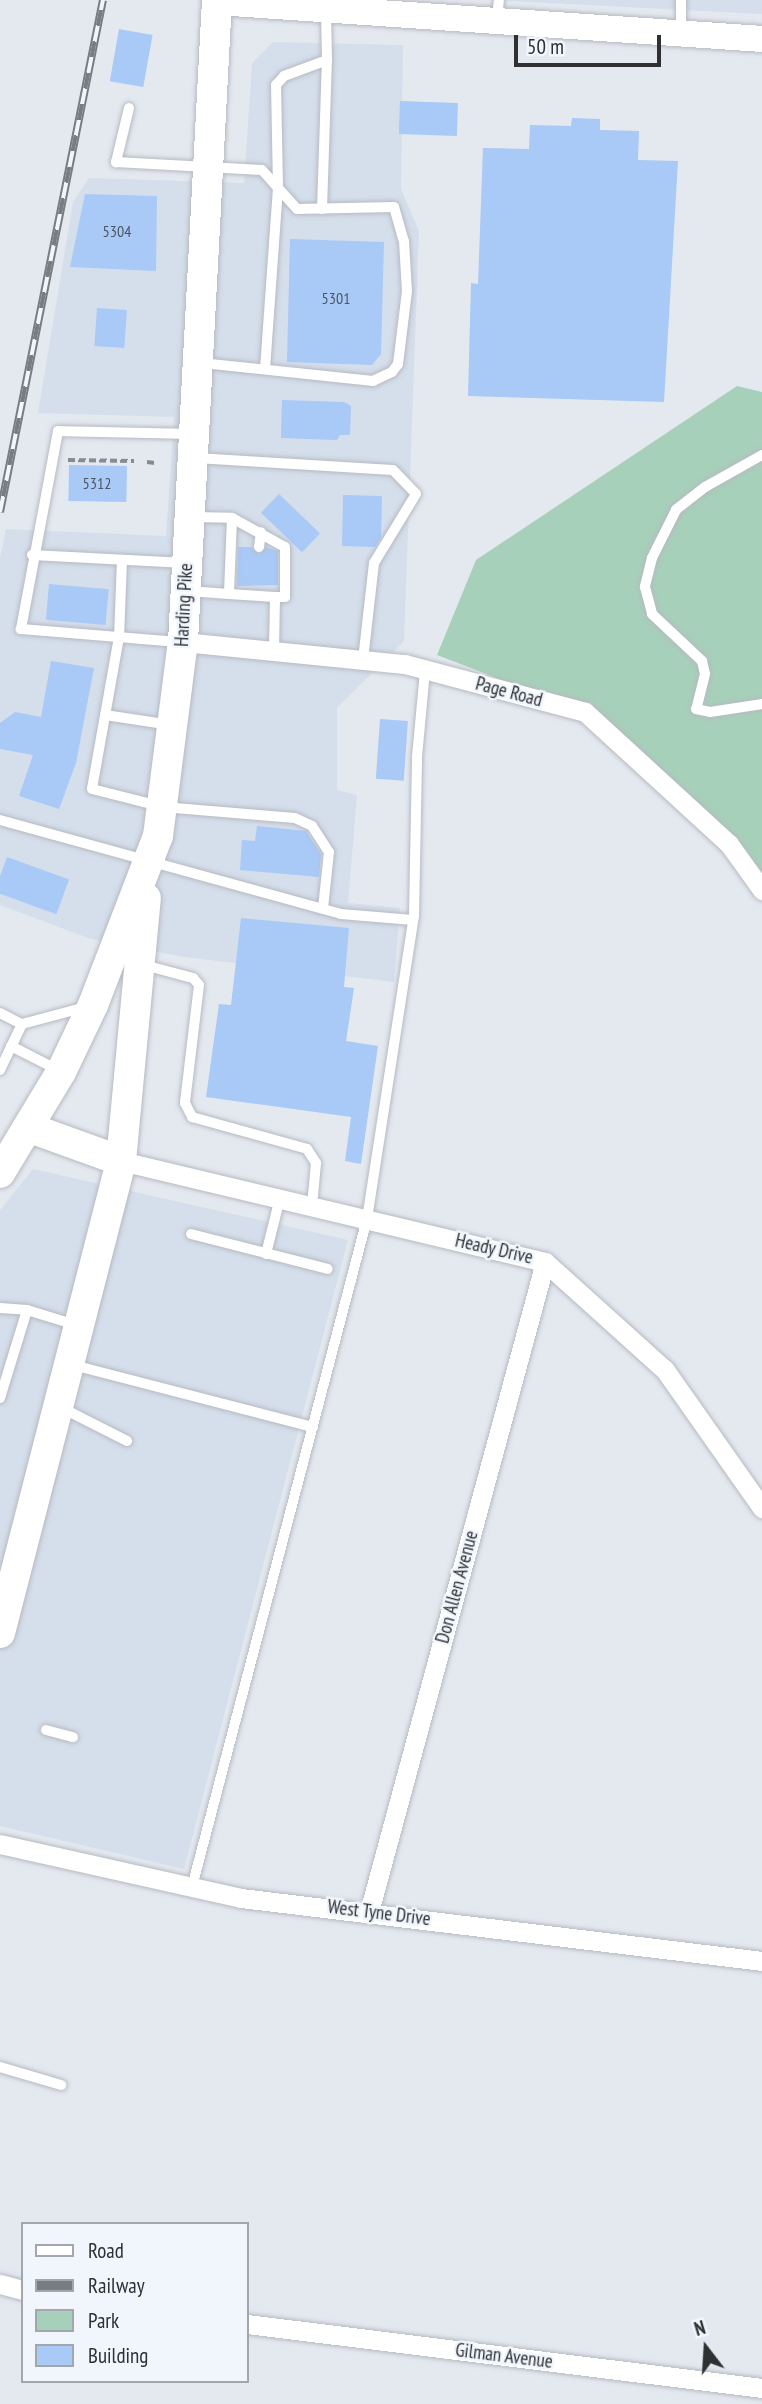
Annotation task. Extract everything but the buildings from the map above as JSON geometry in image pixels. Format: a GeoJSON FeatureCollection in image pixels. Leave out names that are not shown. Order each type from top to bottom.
{"type":"FeatureCollection","features":[{"type":"Feature","properties":{"kind":"main road"},"geometry":{"type":"LineString","coordinates":[[217,1],[326,11],[402,8],[498,11],[681,34],[762,39]]}},
{"type":"Feature","properties":{"kind":"main road","name":"Harding Pike"},"geometry":{"type":"LineString","coordinates":[[0,1173],[30,1128],[61,1072],[93,1005],[149,863],[163,807],[183,642],[217,1]]}},
{"type":"Feature","properties":{"kind":"main road"},"geometry":{"type":"LineString","coordinates":[[0,1633],[13,1564],[58,1407],[121,1161],[149,863]]}},
{"type":"Feature","properties":{"kind":"main road"},"geometry":{"type":"LineString","coordinates":[[30,1128],[121,1161]]}},
{"type":"Feature","properties":{"kind":"street","name":"Page Road"},"geometry":{"type":"LineString","coordinates":[[183,642],[363,660],[425,670],[585,712],[729,844],[762,890]]}},
{"type":"Feature","properties":{"kind":"street","name":"Heady Drive"},"geometry":{"type":"LineString","coordinates":[[121,1161],[545,1262],[665,1370],[762,1508]]}},
{"type":"Feature","properties":{"kind":"street","name":"Don Allen Avenue"},"geometry":{"type":"LineString","coordinates":[[369,1912],[545,1262]]}},
{"type":"Feature","properties":{"kind":"street","name":"West Tyne Drive"},"geometry":{"type":"LineString","coordinates":[[0,1844],[242,1898],[762,1961]]}},
{"type":"Feature","properties":{"kind":"street"},"geometry":{"type":"LineString","coordinates":[[0,2284],[21,2289]]}},
{"type":"Feature","properties":{"kind":"street","name":"Gilman Avenue"},"geometry":{"type":"LineString","coordinates":[[248,2324],[762,2388]]}},
{"type":"Feature","properties":{"kind":"lane"},"geometry":{"type":"LineString","coordinates":[[681,0],[681,34]]}},
{"type":"Feature","properties":{"kind":"lane"},"geometry":{"type":"LineString","coordinates":[[322,209],[326,11]]}},
{"type":"Feature","properties":{"kind":"lane"},"geometry":{"type":"LineString","coordinates":[[265,369],[278,188],[276,85],[284,76],[327,60]]}},
{"type":"Feature","properties":{"kind":"lane"},"geometry":{"type":"LineString","coordinates":[[130,108],[116,162],[262,170],[298,209],[394,207],[404,241],[407,291],[398,364],[373,381],[197,362]]}},
{"type":"Feature","properties":{"kind":"lane"},"geometry":{"type":"LineString","coordinates":[[183,642],[21,629],[58,431],[393,470],[416,494],[374,563],[363,660]]}},
{"type":"Feature","properties":{"kind":"lane"},"geometry":{"type":"LineString","coordinates":[[762,455],[705,487],[676,510],[661,536],[645,587],[652,614],[702,661],[705,674],[695,709],[710,712],[762,704]]}},
{"type":"Feature","properties":{"kind":"lane"},"geometry":{"type":"LineString","coordinates":[[33,555],[122,560],[186,577],[229,594],[259,591],[275,597],[285,597],[285,547],[232,518],[189,517]]}},
{"type":"Feature","properties":{"kind":"lane"},"geometry":{"type":"LineString","coordinates":[[229,594],[232,518]]}},
{"type":"Feature","properties":{"kind":"lane"},"geometry":{"type":"LineString","coordinates":[[259,547],[261,532]]}},
{"type":"Feature","properties":{"kind":"lane"},"geometry":{"type":"LineString","coordinates":[[122,560],[119,637],[92,789],[163,807],[295,818],[312,826],[329,852],[323,908]]}},
{"type":"Feature","properties":{"kind":"lane"},"geometry":{"type":"LineString","coordinates":[[274,650],[275,597]]}},
{"type":"Feature","properties":{"kind":"lane"},"geometry":{"type":"LineString","coordinates":[[192,1887],[367,1219],[413,920],[417,757],[425,670]]}},
{"type":"Feature","properties":{"kind":"lane"},"geometry":{"type":"LineString","coordinates":[[106,715],[174,726]]}},
{"type":"Feature","properties":{"kind":"lane"},"geometry":{"type":"LineString","coordinates":[[0,820],[341,914],[413,920]]}},
{"type":"Feature","properties":{"kind":"lane"},"geometry":{"type":"LineString","coordinates":[[140,964],[193,978],[199,985],[185,1103],[192,1117],[307,1149],[316,1163],[312,1206]]}},
{"type":"Feature","properties":{"kind":"lane"},"geometry":{"type":"LineString","coordinates":[[0,1013],[22,1024],[93,1005]]}},
{"type":"Feature","properties":{"kind":"lane"},"geometry":{"type":"LineString","coordinates":[[0,1070],[22,1024]]}},
{"type":"Feature","properties":{"kind":"lane"},"geometry":{"type":"LineString","coordinates":[[11,1046],[61,1072]]}},
{"type":"Feature","properties":{"kind":"lane"},"geometry":{"type":"LineString","coordinates":[[266,1254],[280,1198]]}},
{"type":"Feature","properties":{"kind":"lane"},"geometry":{"type":"LineString","coordinates":[[191,1234],[328,1269]]}},
{"type":"Feature","properties":{"kind":"lane"},"geometry":{"type":"LineString","coordinates":[[0,1308],[27,1310],[79,1326]]}},
{"type":"Feature","properties":{"kind":"lane"},"geometry":{"type":"LineString","coordinates":[[0,1398],[27,1310]]}},
{"type":"Feature","properties":{"kind":"lane"},"geometry":{"type":"LineString","coordinates":[[69,1364],[313,1427]]}},
{"type":"Feature","properties":{"kind":"lane"},"geometry":{"type":"LineString","coordinates":[[58,1407],[127,1441]]}},
{"type":"Feature","properties":{"kind":"lane"},"geometry":{"type":"LineString","coordinates":[[46,1730],[73,1737]]}},
{"type":"Feature","properties":{"kind":"lane"},"geometry":{"type":"LineString","coordinates":[[0,2067],[61,2085]]}},
{"type":"Feature","properties":{"kind":"path"},"geometry":{"type":"LineString","coordinates":[[68,460],[134,461]]}},
{"type":"Feature","properties":{"kind":"path"},"geometry":{"type":"LineString","coordinates":[[147,462],[155,463]]}},
{"type":"Feature","properties":{"kind":"shaded area"},"geometry":{"type":"Polygon","coordinates":[[[491,0],[762,0],[762,14],[491,0]]]}},
{"type":"Feature","properties":{"kind":"shaded area"},"geometry":{"type":"Polygon","coordinates":[[[273,42],[403,45],[401,189],[419,231],[404,641],[337,708],[337,790],[357,795],[348,903],[400,908],[394,982],[184,957],[91,939],[0,905],[0,558],[6,529],[166,536],[174,417],[38,413],[73,202],[89,178],[244,183],[252,63],[273,42]]]}},
{"type":"Feature","properties":{"kind":"shaded area"},"geometry":{"type":"Polygon","coordinates":[[[33,1169],[348,1240],[184,1869],[0,1826],[0,1210],[33,1169]]]}},
{"type":"Feature","properties":{"kind":"green space"},"geometry":{"type":"Polygon","coordinates":[[[737,386],[762,392],[762,890],[585,712],[437,655],[476,560],[737,386]]]}},
{"type":"Feature","properties":{"kind":"railway"},"geometry":{"type":"LineString","coordinates":[[0,512],[103,0]]}}]}
